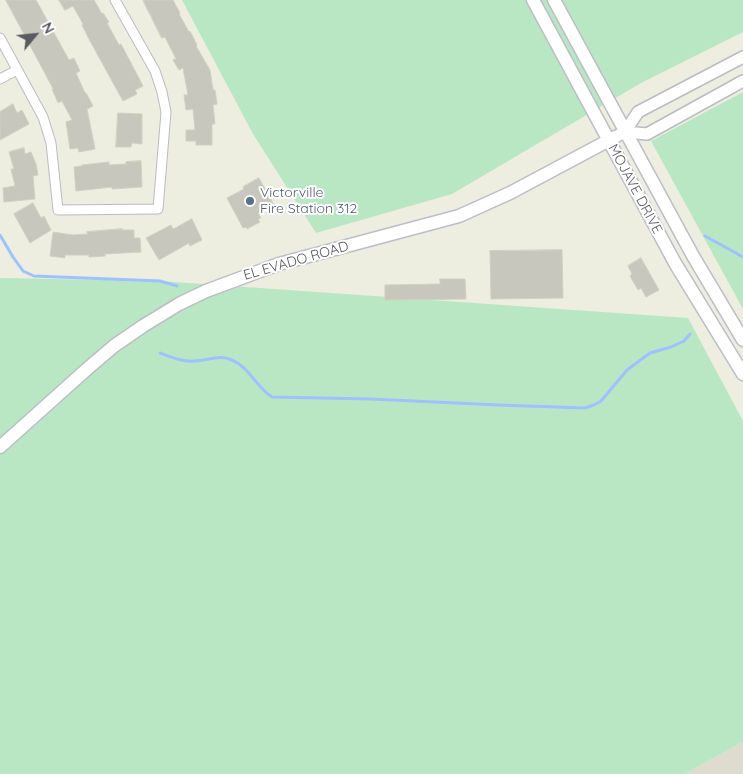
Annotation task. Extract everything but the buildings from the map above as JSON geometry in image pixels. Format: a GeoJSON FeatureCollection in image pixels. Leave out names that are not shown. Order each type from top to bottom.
{"type":"FeatureCollection","features":[{"type":"Feature","properties":{"kind":"main road","name":"MOJAVE DRIVE"},"geometry":{"type":"LineString","coordinates":[[533,0],[616,136],[693,256],[743,340]]}},
{"type":"Feature","properties":{"kind":"main road","name":"MOJAVE DRIVE"},"geometry":{"type":"LineString","coordinates":[[554,0],[675,263],[743,374]]}},
{"type":"Feature","properties":{"kind":"main road","name":"EL EVADO ROAD"},"geometry":{"type":"LineString","coordinates":[[0,447],[114,346],[143,326],[192,298],[230,281],[278,264],[459,216],[510,193],[616,136]]}},
{"type":"Feature","properties":{"kind":"street"},"geometry":{"type":"LineString","coordinates":[[0,38],[43,117],[51,144],[58,210],[158,209],[166,112],[162,92],[155,71],[115,0]]}},
{"type":"Feature","properties":{"kind":"street","name":"EL EVADO ROAD"},"geometry":{"type":"LineString","coordinates":[[616,136],[638,112],[743,57]]}},
{"type":"Feature","properties":{"kind":"street"},"geometry":{"type":"LineString","coordinates":[[0,79],[17,70]]}},
{"type":"Feature","properties":{"kind":"street","name":"EL EVADO ROAD"},"geometry":{"type":"LineString","coordinates":[[616,136],[647,134],[743,81]]}},
{"type":"Feature","properties":{"kind":"shaded area"},"geometry":{"type":"Polygon","coordinates":[[[743,742],[743,774],[684,774],[743,742]]]}},
{"type":"Feature","properties":{"kind":"green space"},"geometry":{"type":"Polygon","coordinates":[[[182,0],[743,0],[743,32],[641,83],[452,194],[316,233],[253,134],[182,0]]]}},
{"type":"Feature","properties":{"kind":"green space"},"geometry":{"type":"Polygon","coordinates":[[[743,92],[743,309],[651,141],[743,92]]]}},
{"type":"Feature","properties":{"kind":"green space"},"geometry":{"type":"Polygon","coordinates":[[[0,278],[160,281],[688,318],[743,421],[743,742],[684,774],[0,774],[0,278]]]}},
{"type":"Feature","properties":{"kind":"waterway"},"geometry":{"type":"LineString","coordinates":[[0,235],[23,271],[34,276],[160,281],[177,286]]}},
{"type":"Feature","properties":{"kind":"waterway"},"geometry":{"type":"LineString","coordinates":[[705,236],[743,257]]}},
{"type":"Feature","properties":{"kind":"waterway"},"geometry":{"type":"LineString","coordinates":[[160,353],[185,361],[227,358],[243,367],[272,397],[585,408],[601,401],[627,370],[650,353],[684,341],[690,334]]}},
{"type":"Feature","properties":{"kind":"place","name":"Victorville Fire Station 312"},"geometry":{"type":"Point","coordinates":[250,201]}}]}
